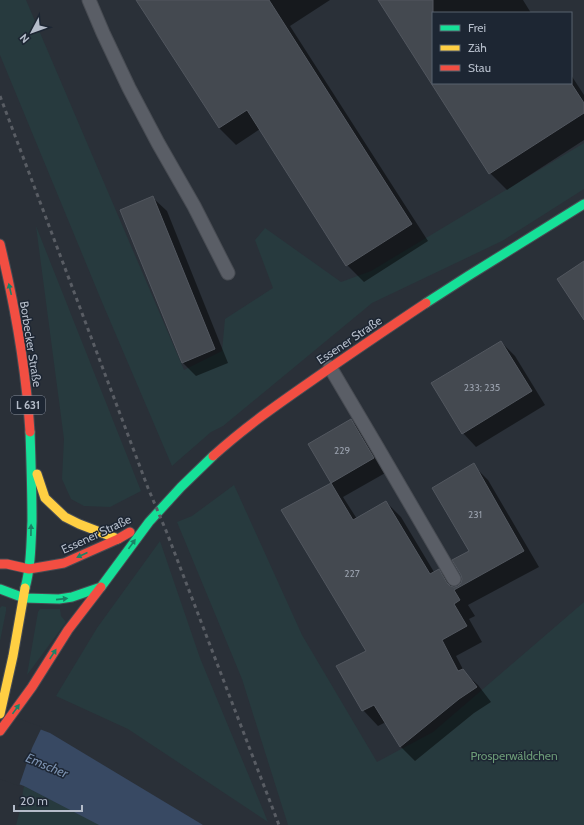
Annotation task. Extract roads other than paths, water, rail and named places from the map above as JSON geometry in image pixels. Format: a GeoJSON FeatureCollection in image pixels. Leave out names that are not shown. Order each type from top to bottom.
{"type":"FeatureCollection","features":[{"type":"Feature","properties":{"kind":"main road","name":"Essener Straße"},"geometry":{"type":"LineString","coordinates":[[0,731],[32,687],[68,630],[149,522],[181,487],[234,437],[272,408],[388,328],[584,204]]}},
{"type":"Feature","properties":{"kind":"main road","name":"Borbecker Straße"},"geometry":{"type":"LineString","coordinates":[[0,244],[15,310],[26,384],[32,450],[32,524],[29,569]]}},
{"type":"Feature","properties":{"kind":"main road"},"geometry":{"type":"LineString","coordinates":[[32,450],[38,478],[45,498],[50,504],[65,517],[118,539]]}},
{"type":"Feature","properties":{"kind":"main road","name":"Essener Straße"},"geometry":{"type":"LineString","coordinates":[[0,564],[29,569],[64,563],[118,539],[149,522]]}},
{"type":"Feature","properties":{"kind":"main road","name":"L 631"},"geometry":{"type":"LineString","coordinates":[[0,714],[29,569]]}},
{"type":"Feature","properties":{"kind":"main road"},"geometry":{"type":"LineString","coordinates":[[0,589],[24,598],[59,599],[72,597],[101,587]]}},
{"type":"Feature","properties":{"kind":"lane"},"geometry":{"type":"LineString","coordinates":[[89,0],[102,33],[129,88],[194,206],[228,273]]}},
{"type":"Feature","properties":{"kind":"lane"},"geometry":{"type":"LineString","coordinates":[[330,367],[454,578]]}},
{"type":"Feature","properties":{"kind":"water","name":"Emscher"},"geometry":{"type":"Polygon","coordinates":[[[0,714],[50,733],[203,825],[99,825],[24,786],[0,777],[0,714]]]}},
{"type":"Feature","properties":{"kind":"railway"},"geometry":{"type":"LineString","coordinates":[[0,96],[148,488],[167,533],[279,825]]}},
{"type":"Feature","properties":{"kind":"park label","name":"Prosperwäldchen"},"geometry":{"type":"Point","coordinates":[514,755]}}]}
